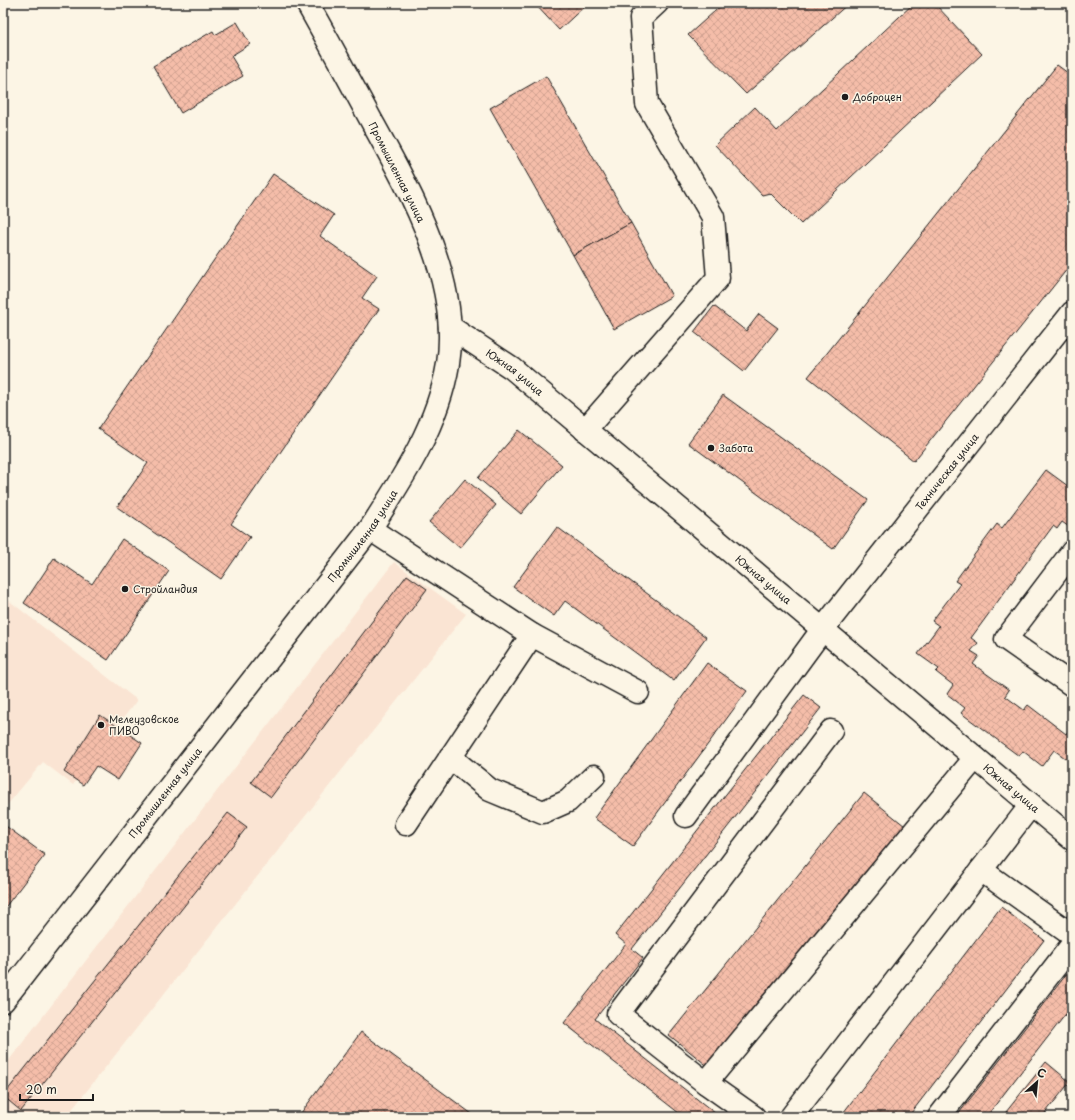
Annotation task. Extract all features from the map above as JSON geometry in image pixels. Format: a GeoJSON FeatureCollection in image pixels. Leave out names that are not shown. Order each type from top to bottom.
{"type":"FeatureCollection","features":[{"type":"Feature","properties":{"kind":"street","name":"Промышленная улица"},"geometry":{"type":"LineString","coordinates":[[3,1001],[370,530],[401,482],[423,441],[437,406],[448,363],[450,327],[445,288],[425,227],[399,171],[307,3]]}},
{"type":"Feature","properties":{"kind":"street"},"geometry":{"type":"LineString","coordinates":[[585,430],[718,278],[713,217],[648,104],[641,18],[657,3]]}},
{"type":"Feature","properties":{"kind":"street","name":"Техническая улица"},"geometry":{"type":"LineString","coordinates":[[686,816],[822,630],[1072,313]]}},
{"type":"Feature","properties":{"kind":"street","name":"Южная улица"},"geometry":{"type":"LineString","coordinates":[[450,327],[512,368],[1072,839]]}},
{"type":"Feature","properties":{"kind":"street"},"geometry":{"type":"LineString","coordinates":[[370,530],[532,635],[638,692]]}},
{"type":"Feature","properties":{"kind":"street"},"geometry":{"type":"LineString","coordinates":[[1072,552],[1006,639],[1072,685]]}},
{"type":"Feature","properties":{"kind":"street"},"geometry":{"type":"LineString","coordinates":[[406,824],[532,635]]}},
{"type":"Feature","properties":{"kind":"street"},"geometry":{"type":"LineString","coordinates":[[754,1117],[706,1083],[618,1014],[831,731]]}},
{"type":"Feature","properties":{"kind":"street"},"geometry":{"type":"LineString","coordinates":[[450,756],[490,790],[543,812],[568,801],[594,776]]}},
{"type":"Feature","properties":{"kind":"street"},"geometry":{"type":"LineString","coordinates":[[706,1083],[975,758]]}},
{"type":"Feature","properties":{"kind":"street"},"geometry":{"type":"LineString","coordinates":[[791,1117],[1031,805]]}},
{"type":"Feature","properties":{"kind":"street"},"geometry":{"type":"LineString","coordinates":[[982,870],[1072,935]]}},
{"type":"Feature","properties":{"kind":"street"},"geometry":{"type":"LineString","coordinates":[[939,1117],[1072,945]]}},
{"type":"Feature","properties":{"kind":"shaded area"},"geometry":{"type":"Polygon","coordinates":[[[394,562],[466,614],[66,1117],[3,1117],[3,1068],[394,562]]]}},
{"type":"Feature","properties":{"kind":"shaded area"},"geometry":{"type":"Polygon","coordinates":[[[3,596],[137,700],[73,785],[43,762],[3,810],[3,596]]]}},
{"type":"Feature","properties":{"kind":"building"},"geometry":{"type":"Polygon","coordinates":[[[534,3],[588,3],[559,30],[534,3]]]}},
{"type":"Feature","properties":{"kind":"building"},"geometry":{"type":"Polygon","coordinates":[[[724,3],[849,3],[746,94],[688,35],[724,3]]]}},
{"type":"Feature","properties":{"kind":"building"},"geometry":{"type":"Polygon","coordinates":[[[914,3],[934,3],[982,54],[801,224],[770,193],[762,195],[715,145],[755,107],[777,131],[914,3]]]}},
{"type":"Feature","properties":{"kind":"building"},"geometry":{"type":"Polygon","coordinates":[[[237,22],[250,44],[231,56],[243,76],[181,113],[153,66],[213,31],[215,35],[237,22]]]}},
{"type":"Feature","properties":{"kind":"building"},"geometry":{"type":"Polygon","coordinates":[[[1057,65],[1072,76],[1072,263],[914,461],[808,377],[1057,65]]]}},
{"type":"Feature","properties":{"kind":"building"},"geometry":{"type":"Polygon","coordinates":[[[546,76],[631,223],[573,255],[490,108],[546,76]]]}},
{"type":"Feature","properties":{"kind":"building"},"geometry":{"type":"Polygon","coordinates":[[[273,174],[334,215],[320,236],[377,276],[362,298],[379,309],[231,524],[250,537],[221,579],[117,507],[148,463],[98,429],[273,174]]]}},
{"type":"Feature","properties":{"kind":"building"},"geometry":{"type":"Polygon","coordinates":[[[631,223],[672,296],[614,329],[573,255],[631,223]]]}},
{"type":"Feature","properties":{"kind":"building"},"geometry":{"type":"Polygon","coordinates":[[[714,306],[746,331],[759,314],[778,328],[744,371],[694,332],[714,306]]]}},
{"type":"Feature","properties":{"kind":"building"},"geometry":{"type":"Polygon","coordinates":[[[723,395],[868,500],[833,549],[688,443],[723,395]]]}},
{"type":"Feature","properties":{"kind":"building"},"geometry":{"type":"Polygon","coordinates":[[[519,430],[562,465],[521,514],[478,478],[519,430]]]}},
{"type":"Feature","properties":{"kind":"building"},"geometry":{"type":"Polygon","coordinates":[[[1046,470],[1072,489],[1072,529],[1062,522],[1057,529],[1053,526],[971,638],[978,643],[971,651],[979,656],[973,664],[1009,690],[1005,696],[1024,710],[1028,705],[1066,734],[1072,726],[1072,763],[1054,750],[1042,766],[1023,751],[1019,756],[961,713],[965,708],[947,694],[953,685],[936,672],[939,669],[918,654],[939,626],[932,621],[960,584],[955,581],[997,524],[1002,528],[1046,470]]]}},
{"type":"Feature","properties":{"kind":"building"},"geometry":{"type":"Polygon","coordinates":[[[465,479],[496,505],[460,548],[429,522],[465,479]]]}},
{"type":"Feature","properties":{"kind":"building"},"geometry":{"type":"Polygon","coordinates":[[[557,527],[706,637],[674,681],[565,601],[554,616],[513,587],[557,527]]]}},
{"type":"Feature","properties":{"kind":"building"},"geometry":{"type":"Polygon","coordinates":[[[122,539],[169,571],[108,660],[24,603],[54,558],[92,584],[122,539]]]}},
{"type":"Feature","properties":{"kind":"building"},"geometry":{"type":"Polygon","coordinates":[[[407,575],[427,589],[271,797],[251,782],[407,575]]]}},
{"type":"Feature","properties":{"kind":"building"},"geometry":{"type":"Polygon","coordinates":[[[707,663],[747,691],[633,846],[594,818],[707,663]]]}},
{"type":"Feature","properties":{"kind":"building"},"geometry":{"type":"Polygon","coordinates":[[[804,695],[821,708],[632,949],[643,958],[595,1019],[720,1117],[684,1117],[564,1023],[626,944],[615,935],[804,695]]]}},
{"type":"Feature","properties":{"kind":"building"},"geometry":{"type":"Polygon","coordinates":[[[100,715],[142,743],[118,780],[96,766],[83,785],[64,772],[100,715]]]}},
{"type":"Feature","properties":{"kind":"building"},"geometry":{"type":"Polygon","coordinates":[[[864,793],[905,826],[710,1068],[669,1035],[864,793]]]}},
{"type":"Feature","properties":{"kind":"building"},"geometry":{"type":"Polygon","coordinates":[[[228,813],[247,827],[21,1111],[3,1096],[228,813]]]}},
{"type":"Feature","properties":{"kind":"building"},"geometry":{"type":"Polygon","coordinates":[[[3,824],[45,855],[3,910],[3,824]]]}},
{"type":"Feature","properties":{"kind":"building"},"geometry":{"type":"Polygon","coordinates":[[[1001,907],[1044,940],[908,1117],[840,1117],[1001,907]]]}},
{"type":"Feature","properties":{"kind":"building"},"geometry":{"type":"Polygon","coordinates":[[[1072,967],[1072,1006],[986,1117],[956,1117],[1072,967]]]}},
{"type":"Feature","properties":{"kind":"building"},"geometry":{"type":"Polygon","coordinates":[[[361,1032],[476,1117],[298,1117],[361,1032]]]}},
{"type":"Feature","properties":{"kind":"building"},"geometry":{"type":"Polygon","coordinates":[[[1046,1062],[1070,1082],[1042,1117],[1002,1117],[1046,1062]]]}},
{"type":"Feature","properties":{"kind":"place","name":"Доброцен"},"geometry":{"type":"Point","coordinates":[845,97]}},
{"type":"Feature","properties":{"kind":"place","name":"Забота"},"geometry":{"type":"Point","coordinates":[711,448]}},
{"type":"Feature","properties":{"kind":"place","name":"Стройландия"},"geometry":{"type":"Point","coordinates":[125,589]}},
{"type":"Feature","properties":{"kind":"place","name":"Мелеузовское ПИВО"},"geometry":{"type":"Point","coordinates":[101,725]}}]}
